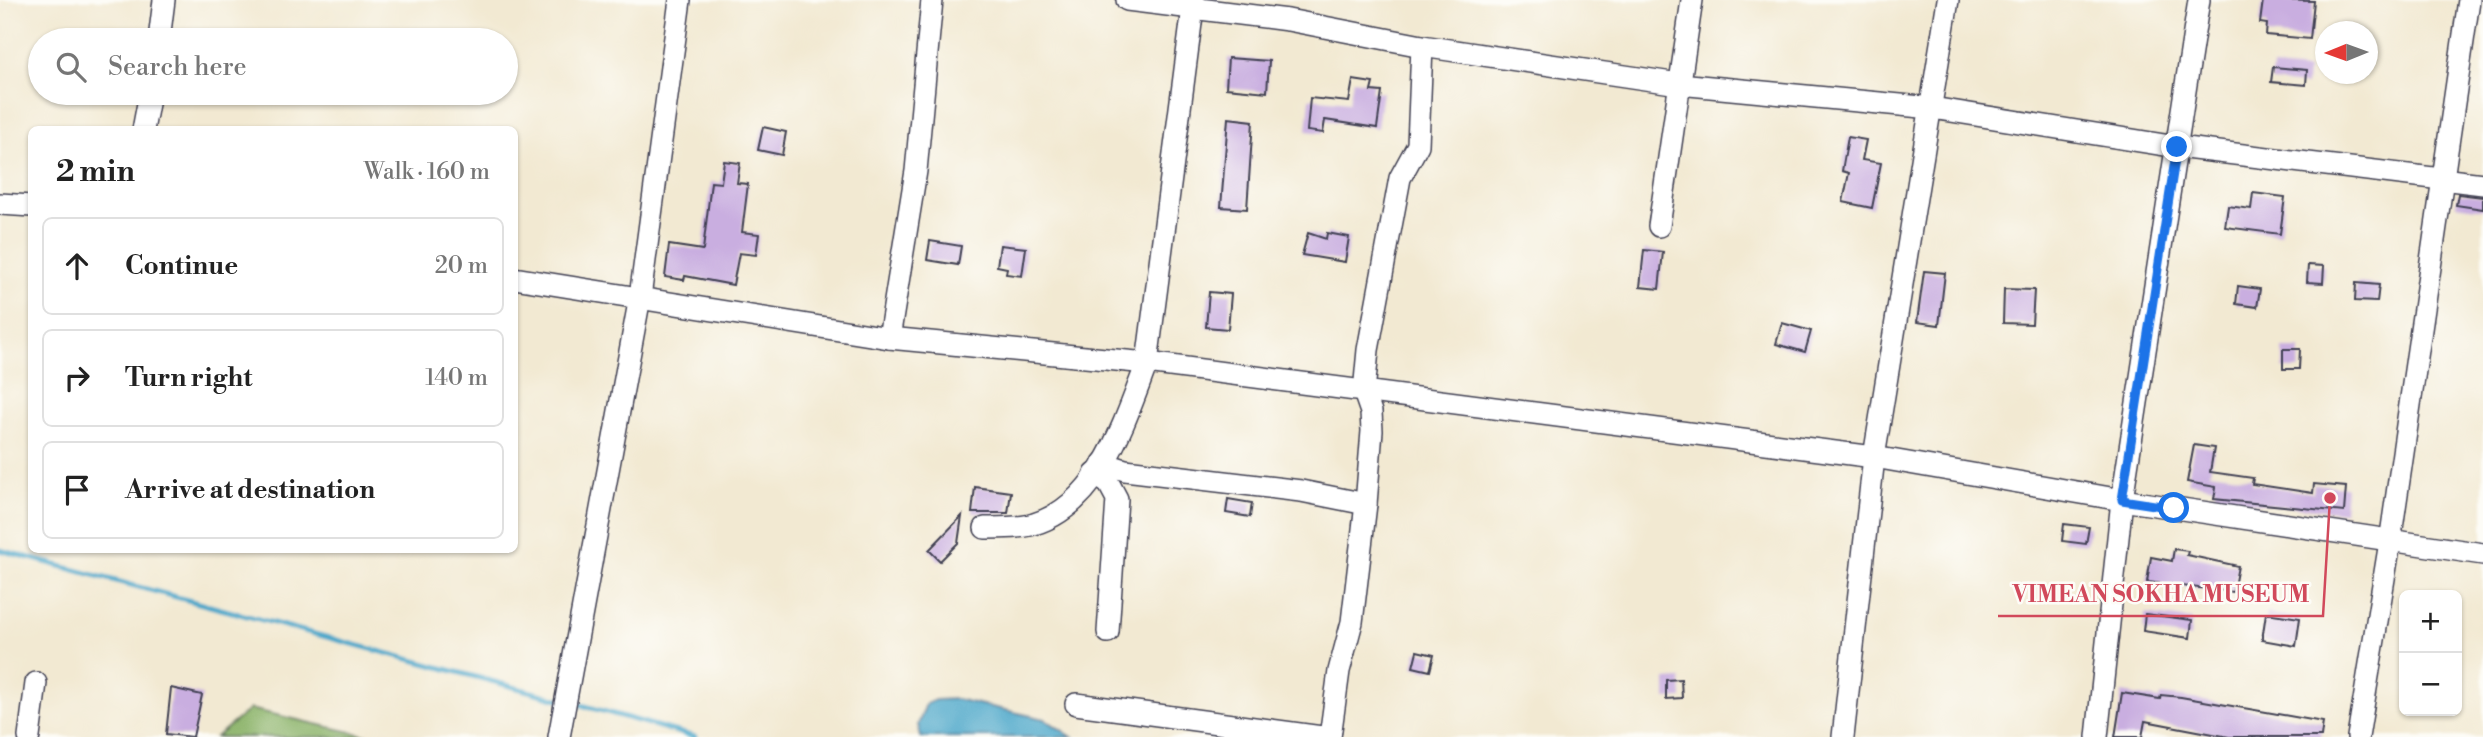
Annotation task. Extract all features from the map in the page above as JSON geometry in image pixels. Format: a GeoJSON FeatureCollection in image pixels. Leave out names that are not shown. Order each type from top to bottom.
{"type":"FeatureCollection","features":[{"type":"Feature","properties":{"kind":"street"},"geometry":{"type":"LineString","coordinates":[[160,28],[164,0]]}},
{"type":"Feature","properties":{"kind":"street"},"geometry":{"type":"LineString","coordinates":[[559,737],[640,296],[680,0]]}},
{"type":"Feature","properties":{"kind":"street"},"geometry":{"type":"LineString","coordinates":[[890,338],[916,171],[932,0]]}},
{"type":"Feature","properties":{"kind":"street"},"geometry":{"type":"LineString","coordinates":[[1127,0],[1194,3],[1422,46],[1679,84],[1932,108],[2177,147],[2443,177],[2483,184]]}},
{"type":"Feature","properties":{"kind":"street"},"geometry":{"type":"LineString","coordinates":[[1659,226],[1692,0]]}},
{"type":"Feature","properties":{"kind":"street"},"geometry":{"type":"LineString","coordinates":[[1843,737],[1874,457],[1948,0]]}},
{"type":"Feature","properties":{"kind":"street"},"geometry":{"type":"LineString","coordinates":[[2098,737],[2122,500],[2199,0]]}},
{"type":"Feature","properties":{"kind":"street"},"geometry":{"type":"LineString","coordinates":[[2358,737],[2390,542],[2469,0]]}},
{"type":"Feature","properties":{"kind":"street"},"geometry":{"type":"LineString","coordinates":[[985,527],[1033,525],[1070,505],[1099,468],[1147,363],[1194,3]]}},
{"type":"Feature","properties":{"kind":"street"},"geometry":{"type":"LineString","coordinates":[[1329,737],[1339,671],[1352,622],[1366,504],[1372,431],[1371,412],[1364,392],[1368,350],[1400,178],[1418,145],[1422,46]]}},
{"type":"Feature","properties":{"kind":"street"},"geometry":{"type":"LineString","coordinates":[[144,126],[148,105]]}},
{"type":"Feature","properties":{"kind":"street"},"geometry":{"type":"LineString","coordinates":[[0,204],[28,206]]}},
{"type":"Feature","properties":{"kind":"street"},"geometry":{"type":"LineString","coordinates":[[518,279],[890,338],[1147,363],[1874,457],[2122,500],[2483,554]]}},
{"type":"Feature","properties":{"kind":"street"},"geometry":{"type":"LineString","coordinates":[[1099,468],[1301,491],[1366,504]]}},
{"type":"Feature","properties":{"kind":"street"},"geometry":{"type":"LineString","coordinates":[[1099,468],[1118,499],[1108,632]]}},
{"type":"Feature","properties":{"kind":"street"},"geometry":{"type":"LineString","coordinates":[[29,737],[36,683]]}},
{"type":"Feature","properties":{"kind":"street"},"geometry":{"type":"LineString","coordinates":[[1076,704],[1322,737]]}},
{"type":"Feature","properties":{"kind":"green space"},"geometry":{"type":"Polygon","coordinates":[[[250,709],[373,737],[216,737],[250,709]]]}},
{"type":"Feature","properties":{"kind":"water"},"geometry":{"type":"Polygon","coordinates":[[[956,699],[1045,719],[1072,737],[921,737],[918,725],[926,704],[935,700],[956,699]]]}},
{"type":"Feature","properties":{"kind":"building"},"geometry":{"type":"Polygon","coordinates":[[[2263,0],[2314,1],[2310,39],[2266,35],[2267,24],[2260,23],[2263,0]]]}},
{"type":"Feature","properties":{"kind":"building"},"geometry":{"type":"Polygon","coordinates":[[[1228,58],[1269,61],[1267,92],[1226,88],[1228,58]]]}},
{"type":"Feature","properties":{"kind":"building"},"geometry":{"type":"Polygon","coordinates":[[[2273,67],[2307,70],[2306,85],[2271,82],[2273,67]]]}},
{"type":"Feature","properties":{"kind":"building"},"geometry":{"type":"Polygon","coordinates":[[[1353,80],[1373,83],[1371,91],[1382,92],[1377,128],[1325,120],[1323,133],[1307,131],[1310,98],[1349,102],[1353,80]]]}},
{"type":"Feature","properties":{"kind":"building"},"geometry":{"type":"Polygon","coordinates":[[[1228,118],[1253,121],[1247,209],[1221,207],[1228,118]]]}},
{"type":"Feature","properties":{"kind":"building"},"geometry":{"type":"Polygon","coordinates":[[[763,127],[786,132],[782,155],[758,150],[763,127]]]}},
{"type":"Feature","properties":{"kind":"building"},"geometry":{"type":"Polygon","coordinates":[[[1848,137],[1866,140],[1862,160],[1881,163],[1872,208],[1843,202],[1849,173],[1842,171],[1848,137]]]}},
{"type":"Feature","properties":{"kind":"building"},"geometry":{"type":"Polygon","coordinates":[[[724,161],[740,163],[737,183],[748,184],[742,232],[759,234],[756,255],[739,253],[733,285],[685,276],[684,280],[665,277],[669,245],[703,250],[711,182],[721,183],[724,161]]]}},
{"type":"Feature","properties":{"kind":"building"},"geometry":{"type":"Polygon","coordinates":[[[2253,193],[2285,197],[2280,234],[2225,227],[2228,206],[2251,209],[2253,193]]]}},
{"type":"Feature","properties":{"kind":"building"},"geometry":{"type":"Polygon","coordinates":[[[2458,194],[2483,197],[2483,209],[2456,205],[2458,194]]]}},
{"type":"Feature","properties":{"kind":"building"},"geometry":{"type":"Polygon","coordinates":[[[1308,233],[1326,239],[1327,233],[1349,237],[1345,262],[1302,255],[1308,233]]]}},
{"type":"Feature","properties":{"kind":"building"},"geometry":{"type":"Polygon","coordinates":[[[930,241],[961,246],[958,265],[927,260],[930,241]]]}},
{"type":"Feature","properties":{"kind":"building"},"geometry":{"type":"Polygon","coordinates":[[[1000,245],[1026,248],[1022,276],[1006,274],[1007,268],[997,266],[1000,245]]]}},
{"type":"Feature","properties":{"kind":"building"},"geometry":{"type":"Polygon","coordinates":[[[1644,250],[1663,252],[1659,289],[1640,287],[1644,250]]]}},
{"type":"Feature","properties":{"kind":"building"},"geometry":{"type":"Polygon","coordinates":[[[2308,265],[2324,266],[2323,283],[2307,282],[2308,265]]]}},
{"type":"Feature","properties":{"kind":"building"},"geometry":{"type":"Polygon","coordinates":[[[1924,271],[1945,273],[1939,325],[1917,322],[1924,271]]]}},
{"type":"Feature","properties":{"kind":"building"},"geometry":{"type":"Polygon","coordinates":[[[2356,283],[2379,285],[2377,302],[2355,301],[2356,283]]]}},
{"type":"Feature","properties":{"kind":"building"},"geometry":{"type":"Polygon","coordinates":[[[2238,286],[2260,289],[2257,307],[2236,304],[2238,286]]]}},
{"type":"Feature","properties":{"kind":"building"},"geometry":{"type":"Polygon","coordinates":[[[2004,289],[2034,290],[2032,324],[2003,323],[2004,289]]]}},
{"type":"Feature","properties":{"kind":"building"},"geometry":{"type":"Polygon","coordinates":[[[1209,292],[1231,294],[1228,329],[1206,327],[1209,292]]]}},
{"type":"Feature","properties":{"kind":"building"},"geometry":{"type":"Polygon","coordinates":[[[1782,323],[1811,331],[1805,352],[1776,344],[1782,323]]]}},
{"type":"Feature","properties":{"kind":"building"},"geometry":{"type":"Polygon","coordinates":[[[2283,349],[2300,349],[2299,369],[2283,369],[2283,349]]]}},
{"type":"Feature","properties":{"kind":"building"},"geometry":{"type":"Polygon","coordinates":[[[2194,445],[2214,448],[2210,472],[2253,478],[2252,484],[2313,493],[2314,484],[2346,487],[2344,512],[2214,499],[2216,487],[2187,482],[2194,445]]]}},
{"type":"Feature","properties":{"kind":"building"},"geometry":{"type":"Polygon","coordinates":[[[975,487],[1011,492],[1008,513],[972,513],[975,487]]]}},
{"type":"Feature","properties":{"kind":"building"},"geometry":{"type":"Polygon","coordinates":[[[1228,499],[1252,503],[1250,517],[1226,513],[1228,499]]]}},
{"type":"Feature","properties":{"kind":"building"},"geometry":{"type":"Polygon","coordinates":[[[962,516],[958,543],[940,561],[929,550],[962,516]]]}},
{"type":"Feature","properties":{"kind":"building"},"geometry":{"type":"Polygon","coordinates":[[[2064,524],[2089,527],[2086,544],[2062,541],[2064,524]]]}},
{"type":"Feature","properties":{"kind":"building"},"geometry":{"type":"Polygon","coordinates":[[[2174,549],[2188,551],[2187,555],[2238,566],[2233,592],[2147,582],[2151,557],[2172,561],[2174,549]]]}},
{"type":"Feature","properties":{"kind":"building"},"geometry":{"type":"Polygon","coordinates":[[[2266,613],[2300,618],[2296,646],[2262,640],[2266,613]]]}},
{"type":"Feature","properties":{"kind":"building"},"geometry":{"type":"Polygon","coordinates":[[[2145,614],[2192,620],[2190,638],[2143,631],[2145,614]]]}},
{"type":"Feature","properties":{"kind":"building"},"geometry":{"type":"Polygon","coordinates":[[[1417,651],[1434,655],[1430,671],[1413,667],[1417,651]]]}},
{"type":"Feature","properties":{"kind":"building"},"geometry":{"type":"Polygon","coordinates":[[[1681,679],[1682,698],[1666,699],[1666,680],[1681,679]]]}},
{"type":"Feature","properties":{"kind":"building"},"geometry":{"type":"Polygon","coordinates":[[[171,688],[202,695],[193,737],[166,734],[171,688]]]}},
{"type":"Feature","properties":{"kind":"building"},"geometry":{"type":"Polygon","coordinates":[[[2122,693],[2160,699],[2161,695],[2181,697],[2323,722],[2321,737],[2229,737],[2145,721],[2142,737],[2115,737],[2122,693]]]}},
{"type":"Feature","properties":{"kind":"waterway"},"geometry":{"type":"LineString","coordinates":[[0,550],[562,700]]}},
{"type":"Feature","properties":{"kind":"waterway"},"geometry":{"type":"LineString","coordinates":[[571,702],[695,737]]}},
{"type":"Feature","properties":{"kind":"place","name":"VIMEAN SOKHA MUSEUM"},"geometry":{"type":"Point","coordinates":[2330,498]}},
{"type":"Feature","properties":{"kind":"route"},"geometry":{"type":"LineString","coordinates":[[2174,508],[2122,500],[2177,147]]}}]}
